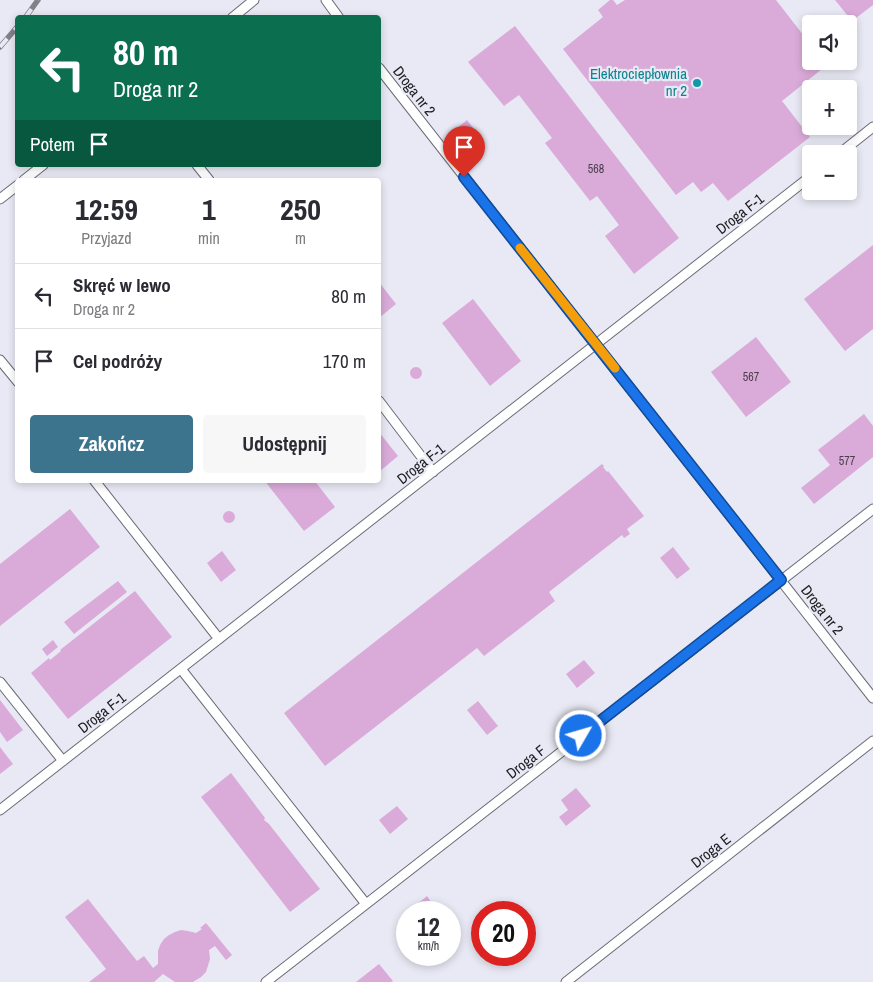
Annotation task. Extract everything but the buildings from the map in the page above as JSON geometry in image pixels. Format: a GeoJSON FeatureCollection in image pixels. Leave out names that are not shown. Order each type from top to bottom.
{"type":"FeatureCollection","features":[{"type":"Feature","properties":{"kind":"lane"},"geometry":{"type":"LineString","coordinates":[[236,15],[254,0]]}},
{"type":"Feature","properties":{"kind":"lane"},"geometry":{"type":"LineString","coordinates":[[326,0],[337,15]]}},
{"type":"Feature","properties":{"kind":"lane","name":"Droga nr 2"},"geometry":{"type":"LineString","coordinates":[[381,71],[873,698]]}},
{"type":"Feature","properties":{"kind":"lane"},"geometry":{"type":"LineString","coordinates":[[850,145],[873,127]]}},
{"type":"Feature","properties":{"kind":"lane"},"geometry":{"type":"LineString","coordinates":[[27,178],[40,167]]}},
{"type":"Feature","properties":{"kind":"lane"},"geometry":{"type":"LineString","coordinates":[[199,167],[207,178]]}},
{"type":"Feature","properties":{"kind":"lane","name":"Droga F-1"},"geometry":{"type":"LineString","coordinates":[[0,810],[802,183]]}},
{"type":"Feature","properties":{"kind":"lane"},"geometry":{"type":"LineString","coordinates":[[0,199],[15,187]]}},
{"type":"Feature","properties":{"kind":"lane"},"geometry":{"type":"LineString","coordinates":[[0,360],[15,378]]}},
{"type":"Feature","properties":{"kind":"lane"},"geometry":{"type":"LineString","coordinates":[[381,404],[433,472]]}},
{"type":"Feature","properties":{"kind":"lane"},"geometry":{"type":"LineString","coordinates":[[96,483],[219,639]]}},
{"type":"Feature","properties":{"kind":"lane","name":"Droga F"},"geometry":{"type":"LineString","coordinates":[[266,982],[873,509]]}},
{"type":"Feature","properties":{"kind":"lane"},"geometry":{"type":"LineString","coordinates":[[181,669],[366,904]]}},
{"type":"Feature","properties":{"kind":"lane"},"geometry":{"type":"LineString","coordinates":[[0,682],[63,762]]}},
{"type":"Feature","properties":{"kind":"lane","name":"Droga E"},"geometry":{"type":"LineString","coordinates":[[566,982],[873,741]]}},
{"type":"Feature","properties":{"kind":"railway"},"geometry":{"type":"LineString","coordinates":[[27,15],[38,0]]}},
{"type":"Feature","properties":{"kind":"railway"},"geometry":{"type":"LineString","coordinates":[[0,47],[15,30]]}},
{"type":"Feature","properties":{"kind":"slow traffic"},"geometry":{"type":"LineString","coordinates":[[520,248],[615,368]]}},
{"type":"Feature","properties":{"kind":"place","name":"Elektrociepłownia nr 2"},"geometry":{"type":"Point","coordinates":[697,83]}},
{"type":"Feature","properties":{"kind":"route"},"geometry":{"type":"LineString","coordinates":[[464,177],[781,580],[581,736]]}}]}
